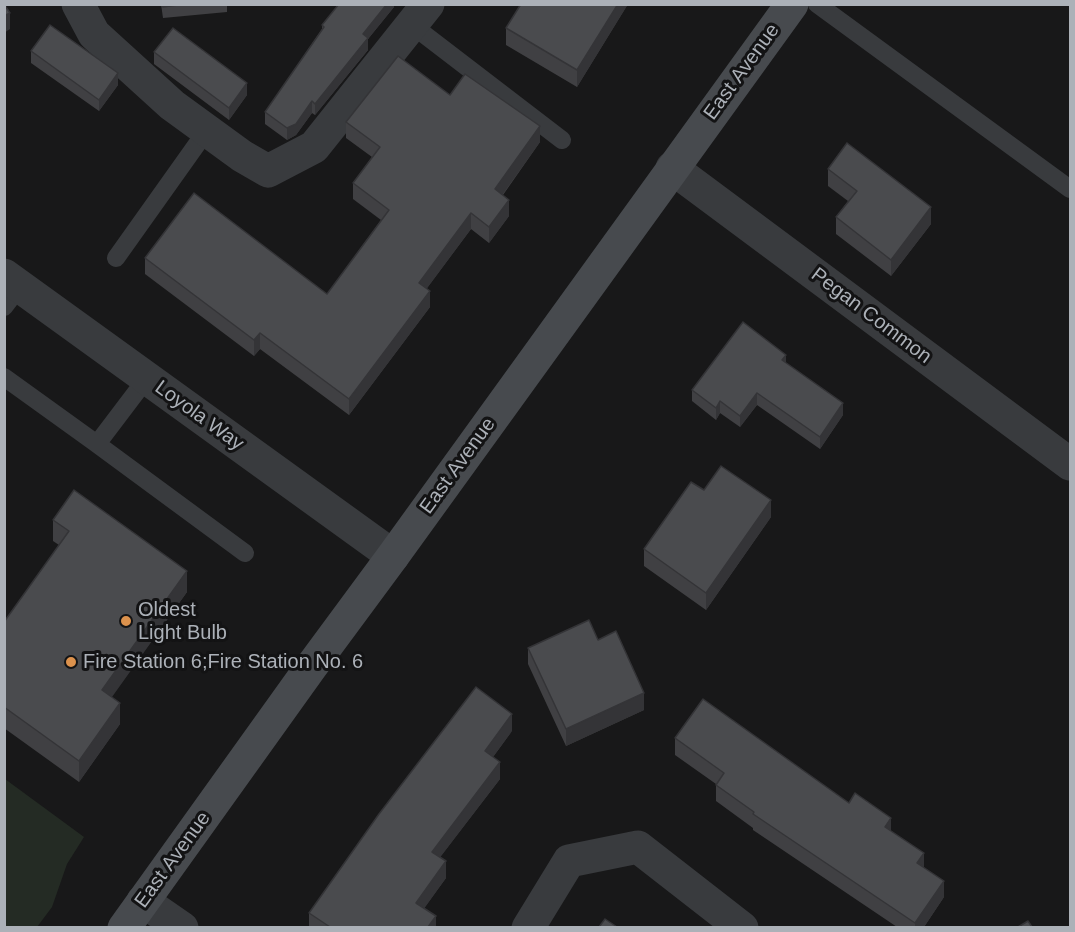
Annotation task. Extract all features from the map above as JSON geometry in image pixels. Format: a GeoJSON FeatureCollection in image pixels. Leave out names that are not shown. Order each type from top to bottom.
{"type":"FeatureCollection","features":[{"type":"Feature","properties":{"kind":"main road","name":"East Avenue"},"geometry":{"type":"LineString","coordinates":[[124,927],[792,4]]}},
{"type":"Feature","properties":{"kind":"street"},"geometry":{"type":"LineString","coordinates":[[78,4],[94,34],[172,105],[242,156],[268,171],[314,147],[420,15]]}},
{"type":"Feature","properties":{"kind":"street","name":"Pegan Common"},"geometry":{"type":"LineString","coordinates":[[672,168],[1071,464]]}},
{"type":"Feature","properties":{"kind":"street","name":"Loyola Way"},"geometry":{"type":"LineString","coordinates":[[10,289],[147,378],[393,556]]}},
{"type":"Feature","properties":{"kind":"street"},"geometry":{"type":"LineString","coordinates":[[528,927],[569,861],[638,846],[742,927]]}},
{"type":"Feature","properties":{"kind":"street"},"geometry":{"type":"LineString","coordinates":[[143,902],[182,927]]}},
{"type":"Feature","properties":{"kind":"lane"},"geometry":{"type":"LineString","coordinates":[[817,4],[1071,189]]}},
{"type":"Feature","properties":{"kind":"lane"},"geometry":{"type":"LineString","coordinates":[[420,15],[562,140]]}},
{"type":"Feature","properties":{"kind":"lane"},"geometry":{"type":"LineString","coordinates":[[116,258],[207,130]]}},
{"type":"Feature","properties":{"kind":"lane"},"geometry":{"type":"LineString","coordinates":[[4,377],[246,553]]}},
{"type":"Feature","properties":{"kind":"lane"},"geometry":{"type":"LineString","coordinates":[[98,444],[147,378]]}},
{"type":"Feature","properties":{"kind":"shaded area"},"geometry":{"type":"Polygon","coordinates":[[[5,779],[84,837],[67,864],[52,907],[37,927],[5,927],[5,779]]]}},
{"type":"Feature","properties":{"kind":"building"},"geometry":{"type":"Polygon","coordinates":[[[4,4],[10,13],[4,16],[4,4]]]}},
{"type":"Feature","properties":{"kind":"building"},"geometry":{"type":"Polygon","coordinates":[[[162,4],[185,4],[163,7],[162,4]]]}},
{"type":"Feature","properties":{"kind":"building"},"geometry":{"type":"Polygon","coordinates":[[[339,4],[387,4],[363,34],[368,38],[315,104],[312,101],[296,124],[287,128],[265,112],[324,27],[322,25],[339,4]]]}},
{"type":"Feature","properties":{"kind":"building"},"geometry":{"type":"Polygon","coordinates":[[[521,4],[618,4],[577,70],[506,28],[521,4]]]}},
{"type":"Feature","properties":{"kind":"building"},"geometry":{"type":"Polygon","coordinates":[[[50,25],[118,73],[99,100],[31,51],[50,25]]]}},
{"type":"Feature","properties":{"kind":"building"},"geometry":{"type":"Polygon","coordinates":[[[173,28],[247,83],[229,108],[154,52],[173,28]]]}},
{"type":"Feature","properties":{"kind":"building"},"geometry":{"type":"Polygon","coordinates":[[[398,56],[450,95],[465,74],[540,126],[495,189],[509,200],[489,227],[471,213],[419,283],[430,291],[349,399],[260,333],[254,340],[145,258],[194,193],[327,294],[389,210],[353,183],[380,147],[346,122],[398,56]]]}},
{"type":"Feature","properties":{"kind":"building"},"geometry":{"type":"Polygon","coordinates":[[[847,143],[931,207],[891,260],[836,217],[857,191],[828,169],[847,143]]]}},
{"type":"Feature","properties":{"kind":"building"},"geometry":{"type":"Polygon","coordinates":[[[743,322],[786,355],[782,360],[843,403],[820,437],[757,393],[740,416],[720,401],[716,408],[692,390],[743,322]]]}},
{"type":"Feature","properties":{"kind":"building"},"geometry":{"type":"Polygon","coordinates":[[[721,466],[771,500],[706,593],[644,549],[691,482],[704,490],[721,466]]]}},
{"type":"Feature","properties":{"kind":"building","name":"Fire Station 6;Fire Station No. 6"},"geometry":{"type":"Polygon","coordinates":[[[74,490],[187,571],[102,690],[120,703],[79,761],[4,707],[4,622],[69,531],[53,520],[74,490]]]}},
{"type":"Feature","properties":{"kind":"building"},"geometry":{"type":"Polygon","coordinates":[[[589,620],[598,640],[616,631],[644,693],[566,729],[528,648],[589,620]]]}},
{"type":"Feature","properties":{"kind":"building"},"geometry":{"type":"Polygon","coordinates":[[[476,687],[512,714],[485,751],[500,762],[432,852],[446,861],[416,903],[436,916],[428,927],[330,927],[309,913],[379,814],[476,687]]]}},
{"type":"Feature","properties":{"kind":"building"},"geometry":{"type":"Polygon","coordinates":[[[703,699],[849,803],[855,793],[891,818],[885,827],[924,853],[917,863],[944,881],[915,923],[753,814],[754,812],[716,785],[724,773],[675,738],[703,699]]]}},
{"type":"Feature","properties":{"kind":"building"},"geometry":{"type":"Polygon","coordinates":[[[605,919],[617,927],[599,927],[605,919]]]}},
{"type":"Feature","properties":{"kind":"building"},"geometry":{"type":"Polygon","coordinates":[[[1028,921],[1032,927],[1018,927],[1028,921]]]}},
{"type":"Feature","properties":{"kind":"place","name":"Oldest Light Bulb"},"geometry":{"type":"Point","coordinates":[126,621]}},
{"type":"Feature","properties":{"kind":"place","name":"Fire Station 6;Fire Station No. 6"},"geometry":{"type":"Point","coordinates":[71,662]}}]}
